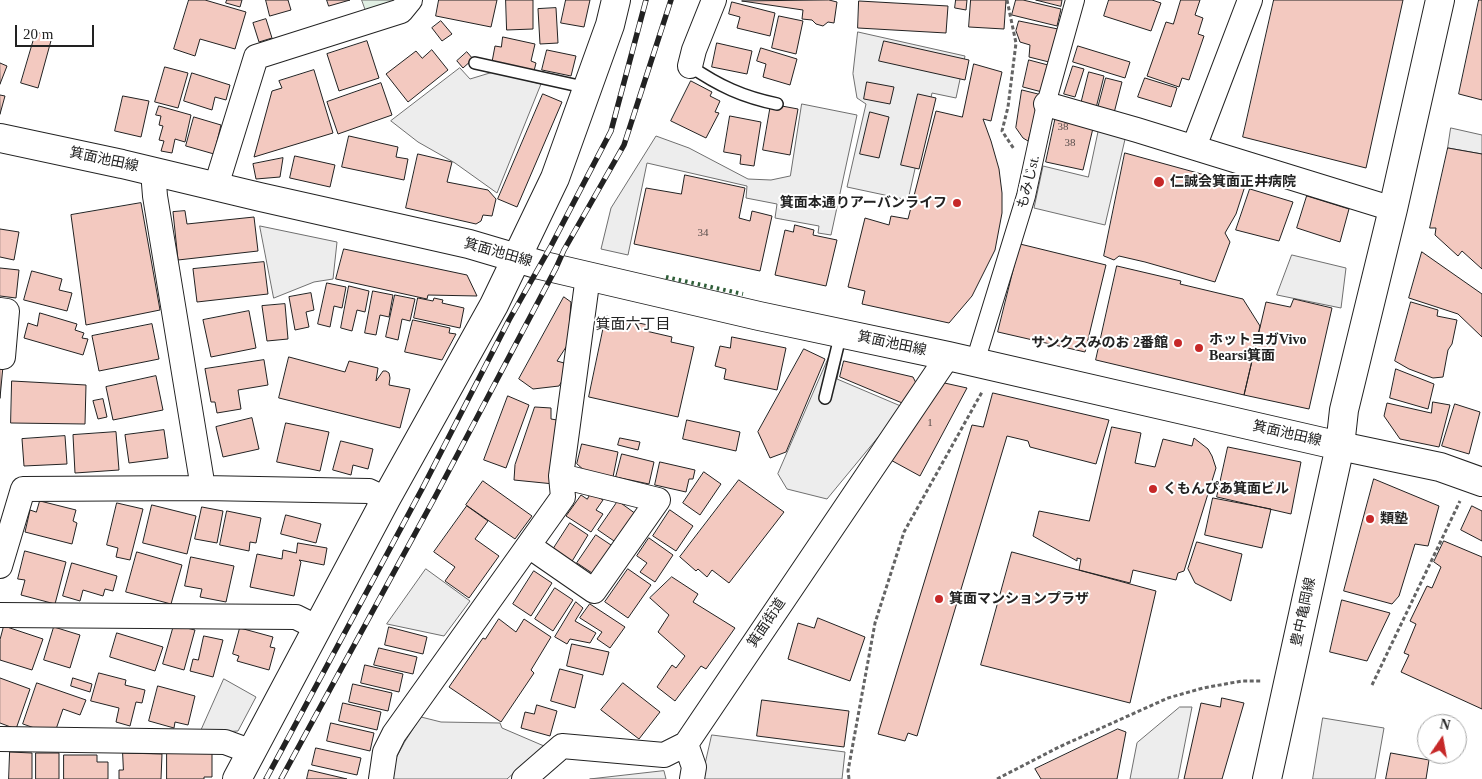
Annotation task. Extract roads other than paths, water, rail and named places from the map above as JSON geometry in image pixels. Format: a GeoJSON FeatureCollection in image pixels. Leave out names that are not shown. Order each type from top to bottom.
{"type":"FeatureCollection","features":[{"type":"Feature","properties":{"kind":"main road"},"geometry":{"type":"LineString","coordinates":[[237,779],[386,499],[494,305],[555,178],[610,25],[616,0]]}},
{"type":"Feature","properties":{"kind":"main road","name":"箕面池田線"},"geometry":{"type":"LineString","coordinates":[[0,138],[470,244],[588,276],[948,356],[980,374],[1340,446],[1344,410],[1393,209],[1440,0]]}},
{"type":"Feature","properties":{"kind":"main road"},"geometry":{"type":"LineString","coordinates":[[1340,446],[1440,467],[1472,489]]}},
{"type":"Feature","properties":{"kind":"main road","name":"豊中亀岡線"},"geometry":{"type":"LineString","coordinates":[[1267,779],[1340,446]]}},
{"type":"Feature","properties":{"kind":"street"},"geometry":{"type":"LineString","coordinates":[[216,186],[256,57],[401,11],[410,0]]}},
{"type":"Feature","properties":{"kind":"street"},"geometry":{"type":"LineString","coordinates":[[690,66],[694,50],[714,0]]}},
{"type":"Feature","properties":{"kind":"street","name":"もみじst."},"geometry":{"type":"LineString","coordinates":[[980,374],[1026,196],[1046,104],[1075,0]]}},
{"type":"Feature","properties":{"kind":"street"},"geometry":{"type":"LineString","coordinates":[[1194,147],[1250,0]]}},
{"type":"Feature","properties":{"kind":"street"},"geometry":{"type":"LineString","coordinates":[[1046,104],[1194,147],[1393,209]]}},
{"type":"Feature","properties":{"kind":"street"},"geometry":{"type":"LineString","coordinates":[[153,171],[155,196],[203,488]]}},
{"type":"Feature","properties":{"kind":"street"},"geometry":{"type":"LineString","coordinates":[[382,779],[385,752],[394,734],[563,497],[561,476],[588,276]]}},
{"type":"Feature","properties":{"kind":"street"},"geometry":{"type":"LineString","coordinates":[[0,310],[7,311],[3,357]]}},
{"type":"Feature","properties":{"kind":"street","name":"箕面街道"},"geometry":{"type":"LineString","coordinates":[[524,779],[562,746],[664,755],[686,744],[948,356]]}},
{"type":"Feature","properties":{"kind":"street"},"geometry":{"type":"LineString","coordinates":[[528,546],[594,591],[658,500],[561,476]]}},
{"type":"Feature","properties":{"kind":"street"},"geometry":{"type":"LineString","coordinates":[[0,566],[23,488],[203,488],[369,491],[386,499]]}},
{"type":"Feature","properties":{"kind":"street"},"geometry":{"type":"LineString","coordinates":[[0,615],[296,617],[318,628]]}},
{"type":"Feature","properties":{"kind":"street"},"geometry":{"type":"LineString","coordinates":[[0,739],[225,742],[252,752]]}},
{"type":"Feature","properties":{"kind":"street"},"geometry":{"type":"LineString","coordinates":[[686,744],[694,767],[692,779]]}},
{"type":"Feature","properties":{"kind":"lane"},"geometry":{"type":"LineString","coordinates":[[475,62],[588,88]]}},
{"type":"Feature","properties":{"kind":"lane"},"geometry":{"type":"LineString","coordinates":[[690,66],[715,83],[755,99],[777,104]]}},
{"type":"Feature","properties":{"kind":"lane"},"geometry":{"type":"LineString","coordinates":[[825,398],[841,333]]}},
{"type":"Feature","properties":{"kind":"railway"},"geometry":{"type":"LineString","coordinates":[[266,779],[611,131],[646,0]]}},
{"type":"Feature","properties":{"kind":"railway"},"geometry":{"type":"LineString","coordinates":[[281,779],[435,497],[564,250],[624,145],[671,0]]}},
{"type":"Feature","properties":{"kind":"place","name":"仁誠会箕面正井病院"},"geometry":{"type":"Point","coordinates":[1159,182]}},
{"type":"Feature","properties":{"kind":"place","name":"箕面本通りアーバンライフ"},"geometry":{"type":"Point","coordinates":[957,203]}},
{"type":"Feature","properties":{"kind":"place","name":"サンクスみのお 2番館"},"geometry":{"type":"Point","coordinates":[1178,343]}},
{"type":"Feature","properties":{"kind":"place","name":"ホットヨガVivo Bearsi箕面"},"geometry":{"type":"Point","coordinates":[1199,348]}},
{"type":"Feature","properties":{"kind":"place","name":"くもんぴあ箕面ビル"},"geometry":{"type":"Point","coordinates":[1153,489]}},
{"type":"Feature","properties":{"kind":"place","name":"類塾"},"geometry":{"type":"Point","coordinates":[1370,519]}},
{"type":"Feature","properties":{"kind":"place","name":"箕面マンションプラザ"},"geometry":{"type":"Point","coordinates":[939,599]}},
{"type":"Feature","properties":{"kind":"district","name":"箕面六丁目"},"geometry":{"type":"Point","coordinates":[633,325]}}]}
